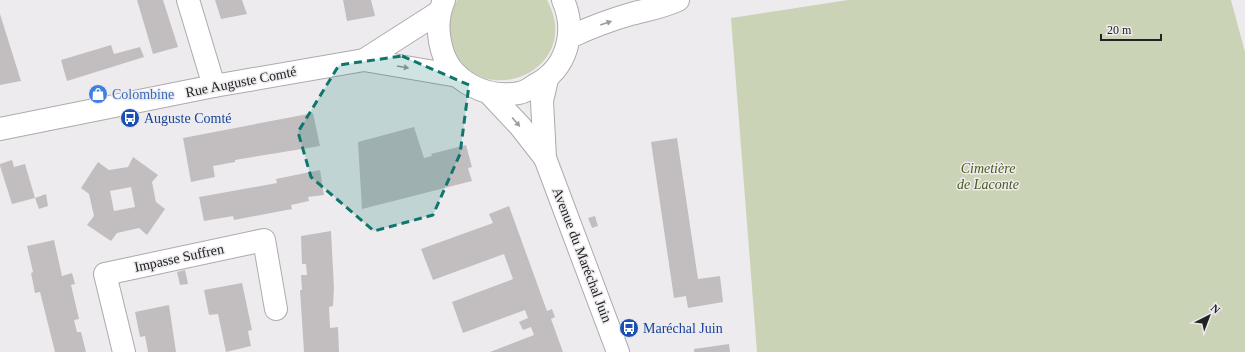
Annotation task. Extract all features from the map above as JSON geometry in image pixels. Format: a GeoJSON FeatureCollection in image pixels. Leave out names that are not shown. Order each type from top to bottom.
{"type":"FeatureCollection","features":[{"type":"Feature","properties":{"kind":"street"},"geometry":{"type":"LineString","coordinates":[[188,0],[214,86]]}},
{"type":"Feature","properties":{"kind":"street"},"geometry":{"type":"LineString","coordinates":[[442,6],[438,35],[444,58],[458,76],[472,87],[489,93],[520,93],[547,79],[563,60],[570,37],[569,13],[563,0]]}},
{"type":"Feature","properties":{"kind":"street"},"geometry":{"type":"LineString","coordinates":[[570,37],[631,14],[657,9],[678,0]]}},
{"type":"Feature","properties":{"kind":"street","name":"Rue Auguste Comté"},"geometry":{"type":"LineString","coordinates":[[364,60],[410,32],[442,6]]}},
{"type":"Feature","properties":{"kind":"street","name":"Rue Auguste Comté"},"geometry":{"type":"LineString","coordinates":[[0,129],[214,86],[364,60],[458,76]]}},
{"type":"Feature","properties":{"kind":"street","name":"Avenue du Maréchal Juin"},"geometry":{"type":"LineString","coordinates":[[545,158],[542,101],[547,79]]}},
{"type":"Feature","properties":{"kind":"street","name":"Avenue du Maréchal Juin"},"geometry":{"type":"LineString","coordinates":[[489,93],[520,126],[545,158],[618,352]]}},
{"type":"Feature","properties":{"kind":"street","name":"Impasse Suffren"},"geometry":{"type":"LineString","coordinates":[[124,352],[105,274],[264,240],[276,309]]}},
{"type":"Feature","properties":{"kind":"highlighted area"},"geometry":{"type":"Polygon","coordinates":[[[402,56],[469,85],[460,154],[433,215],[374,231],[311,177],[298,132],[339,65],[402,56]]]}},
{"type":"Feature","properties":{"kind":"green space"},"geometry":{"type":"Polygon","coordinates":[[[457,0],[547,0],[555,25],[552,47],[540,64],[523,76],[503,80],[482,77],[465,65],[450,38],[449,27],[452,10],[457,0]]]}},
{"type":"Feature","properties":{"kind":"green space","name":"Cimetière de Laconte"},"geometry":{"type":"Polygon","coordinates":[[[848,0],[1231,0],[1245,52],[1245,352],[757,352],[731,18],[848,0]]]}},
{"type":"Feature","properties":{"kind":"building"},"geometry":{"type":"Polygon","coordinates":[[[137,0],[163,0],[178,47],[153,54],[137,0]]]}},
{"type":"Feature","properties":{"kind":"building"},"geometry":{"type":"Polygon","coordinates":[[[215,0],[242,0],[247,14],[221,19],[215,0]]]}},
{"type":"Feature","properties":{"kind":"building"},"geometry":{"type":"Polygon","coordinates":[[[343,0],[371,0],[375,16],[347,21],[343,0]]]}},
{"type":"Feature","properties":{"kind":"building"},"geometry":{"type":"Polygon","coordinates":[[[0,14],[21,81],[0,85],[0,14]]]}},
{"type":"Feature","properties":{"kind":"building"},"geometry":{"type":"Polygon","coordinates":[[[111,45],[114,54],[140,47],[144,57],[67,81],[61,60],[111,45]]]}},
{"type":"Feature","properties":{"kind":"building"},"geometry":{"type":"Polygon","coordinates":[[[313,113],[320,146],[235,160],[235,162],[213,166],[215,177],[191,182],[183,138],[313,113]]]}},
{"type":"Feature","properties":{"kind":"building"},"geometry":{"type":"Polygon","coordinates":[[[414,127],[424,158],[432,156],[431,154],[466,145],[472,167],[468,168],[472,181],[362,209],[358,142],[414,127]]]}},
{"type":"Feature","properties":{"kind":"building"},"geometry":{"type":"Polygon","coordinates":[[[677,138],[698,279],[720,276],[723,302],[688,308],[686,296],[674,298],[651,142],[677,138]]]}},
{"type":"Feature","properties":{"kind":"building"},"geometry":{"type":"Polygon","coordinates":[[[133,157],[158,175],[152,182],[156,202],[165,209],[147,235],[139,228],[117,233],[111,241],[87,225],[94,216],[89,194],[81,188],[98,162],[109,170],[128,167],[133,157]],[[131,187],[110,191],[114,211],[135,207],[131,187]]]}},
{"type":"Feature","properties":{"kind":"building"},"geometry":{"type":"Polygon","coordinates":[[[12,160],[14,167],[25,164],[35,198],[12,204],[0,164],[12,160]]]}},
{"type":"Feature","properties":{"kind":"building"},"geometry":{"type":"Polygon","coordinates":[[[320,170],[324,195],[308,197],[309,201],[291,205],[292,209],[234,220],[233,216],[204,221],[199,197],[277,183],[276,179],[320,170]]]}},
{"type":"Feature","properties":{"kind":"building"},"geometry":{"type":"Polygon","coordinates":[[[46,194],[48,206],[39,209],[35,198],[46,194]]]}},
{"type":"Feature","properties":{"kind":"building"},"geometry":{"type":"Polygon","coordinates":[[[509,206],[547,311],[552,309],[555,317],[551,319],[563,352],[490,352],[534,335],[531,327],[523,330],[519,322],[528,318],[525,310],[463,333],[452,302],[513,279],[504,254],[433,280],[421,249],[493,223],[489,214],[509,206]]]}},
{"type":"Feature","properties":{"kind":"building"},"geometry":{"type":"Polygon","coordinates":[[[595,216],[598,226],[592,228],[588,218],[595,216]]]}},
{"type":"Feature","properties":{"kind":"building"},"geometry":{"type":"Polygon","coordinates":[[[331,231],[334,288],[333,306],[329,307],[330,328],[338,327],[339,352],[304,352],[300,290],[302,290],[301,275],[307,275],[306,264],[302,264],[301,236],[331,231]]]}},
{"type":"Feature","properties":{"kind":"building"},"geometry":{"type":"Polygon","coordinates":[[[54,240],[62,276],[72,273],[75,284],[71,285],[79,319],[74,320],[77,332],[81,332],[86,352],[55,352],[40,292],[35,293],[31,273],[33,272],[27,246],[54,240]]]}},
{"type":"Feature","properties":{"kind":"building"},"geometry":{"type":"Polygon","coordinates":[[[185,270],[188,284],[180,285],[177,272],[185,270]]]}},
{"type":"Feature","properties":{"kind":"building"},"geometry":{"type":"Polygon","coordinates":[[[242,283],[252,330],[248,331],[251,346],[226,352],[218,314],[209,315],[204,290],[242,283]]]}},
{"type":"Feature","properties":{"kind":"building"},"geometry":{"type":"Polygon","coordinates":[[[169,305],[176,352],[148,352],[145,336],[140,337],[135,312],[169,305]]]}},
{"type":"Feature","properties":{"kind":"building"},"geometry":{"type":"Polygon","coordinates":[[[635,325],[637,334],[633,335],[630,327],[635,325]]]}},
{"type":"Feature","properties":{"kind":"building"},"geometry":{"type":"Polygon","coordinates":[[[729,344],[730,352],[694,352],[694,349],[729,344]]]}},
{"type":"Feature","properties":{"kind":"place","name":"Colombine"},"geometry":{"type":"Point","coordinates":[98,94]}},
{"type":"Feature","properties":{"kind":"place","name":"Auguste Comté"},"geometry":{"type":"Point","coordinates":[130,118]}},
{"type":"Feature","properties":{"kind":"place","name":"Maréchal Juin"},"geometry":{"type":"Point","coordinates":[629,328]}}]}
